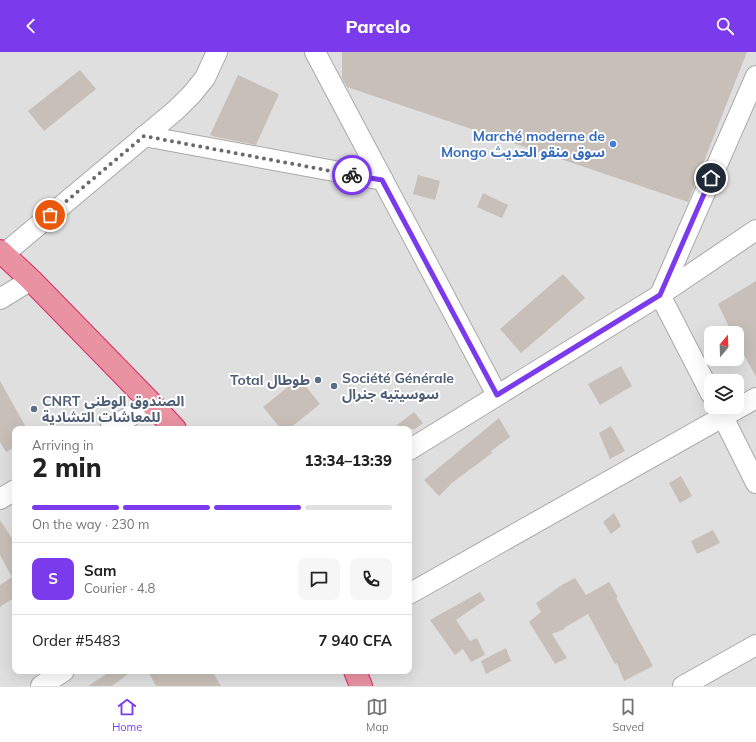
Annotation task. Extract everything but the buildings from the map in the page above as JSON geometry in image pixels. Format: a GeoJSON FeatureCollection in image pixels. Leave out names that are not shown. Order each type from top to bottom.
{"type":"FeatureCollection","features":[{"type":"Feature","properties":{"kind":"highway"},"geometry":{"type":"LineString","coordinates":[[2,252],[172,426]]}},
{"type":"Feature","properties":{"kind":"highway"},"geometry":{"type":"LineString","coordinates":[[355,674],[361,686]]}},
{"type":"Feature","properties":{"kind":"street"},"geometry":{"type":"LineString","coordinates":[[2,252],[144,136],[192,94],[205,78],[217,52]]}},
{"type":"Feature","properties":{"kind":"street"},"geometry":{"type":"LineString","coordinates":[[317,54],[382,180],[497,395]]}},
{"type":"Feature","properties":{"kind":"street"},"geometry":{"type":"LineString","coordinates":[[660,295],[756,76]]}},
{"type":"Feature","properties":{"kind":"street"},"geometry":{"type":"LineString","coordinates":[[144,136],[382,180]]}},
{"type":"Feature","properties":{"kind":"street"},"geometry":{"type":"LineString","coordinates":[[412,448],[660,295],[756,230]]}},
{"type":"Feature","properties":{"kind":"street"},"geometry":{"type":"LineString","coordinates":[[0,298],[31,280]]}},
{"type":"Feature","properties":{"kind":"street"},"geometry":{"type":"LineString","coordinates":[[660,295],[704,380]]}},
{"type":"Feature","properties":{"kind":"street"},"geometry":{"type":"LineString","coordinates":[[744,403],[756,398]]}},
{"type":"Feature","properties":{"kind":"street"},"geometry":{"type":"LineString","coordinates":[[115,426],[151,403]]}},
{"type":"Feature","properties":{"kind":"street"},"geometry":{"type":"LineString","coordinates":[[412,592],[717,414]]}},
{"type":"Feature","properties":{"kind":"street"},"geometry":{"type":"LineString","coordinates":[[721,414],[756,483]]}},
{"type":"Feature","properties":{"kind":"street"},"geometry":{"type":"LineString","coordinates":[[0,499],[12,492]]}},
{"type":"Feature","properties":{"kind":"street"},"geometry":{"type":"LineString","coordinates":[[683,686],[756,645]]}},
{"type":"Feature","properties":{"kind":"street"},"geometry":{"type":"LineString","coordinates":[[41,686],[59,674]]}},
{"type":"Feature","properties":{"kind":"shaded area"},"geometry":{"type":"Polygon","coordinates":[[[0,52],[756,52],[756,686],[0,686],[0,52]]]}},
{"type":"Feature","properties":{"kind":"way so far"},"geometry":{"type":"LineString","coordinates":[[50,215],[144,136],[352,175]]}},
{"type":"Feature","properties":{"kind":"place","name":"Marché moderne de Mongo سوق منقو الحديث"},"geometry":{"type":"Point","coordinates":[613,144]}},
{"type":"Feature","properties":{"kind":"place","name":"Total طوطال"},"geometry":{"type":"Point","coordinates":[318,380]}},
{"type":"Feature","properties":{"kind":"place","name":"Société Générale سوسيتيه جنرال"},"geometry":{"type":"Point","coordinates":[334,386]}},
{"type":"Feature","properties":{"kind":"place","name":"CNRT الصندوق الوطني للمعاشات التشادية"},"geometry":{"type":"Point","coordinates":[34,409]}},
{"type":"Feature","properties":{"kind":"route"},"geometry":{"type":"LineString","coordinates":[[352,175],[382,180],[497,395],[660,295],[711,178]]}}]}
